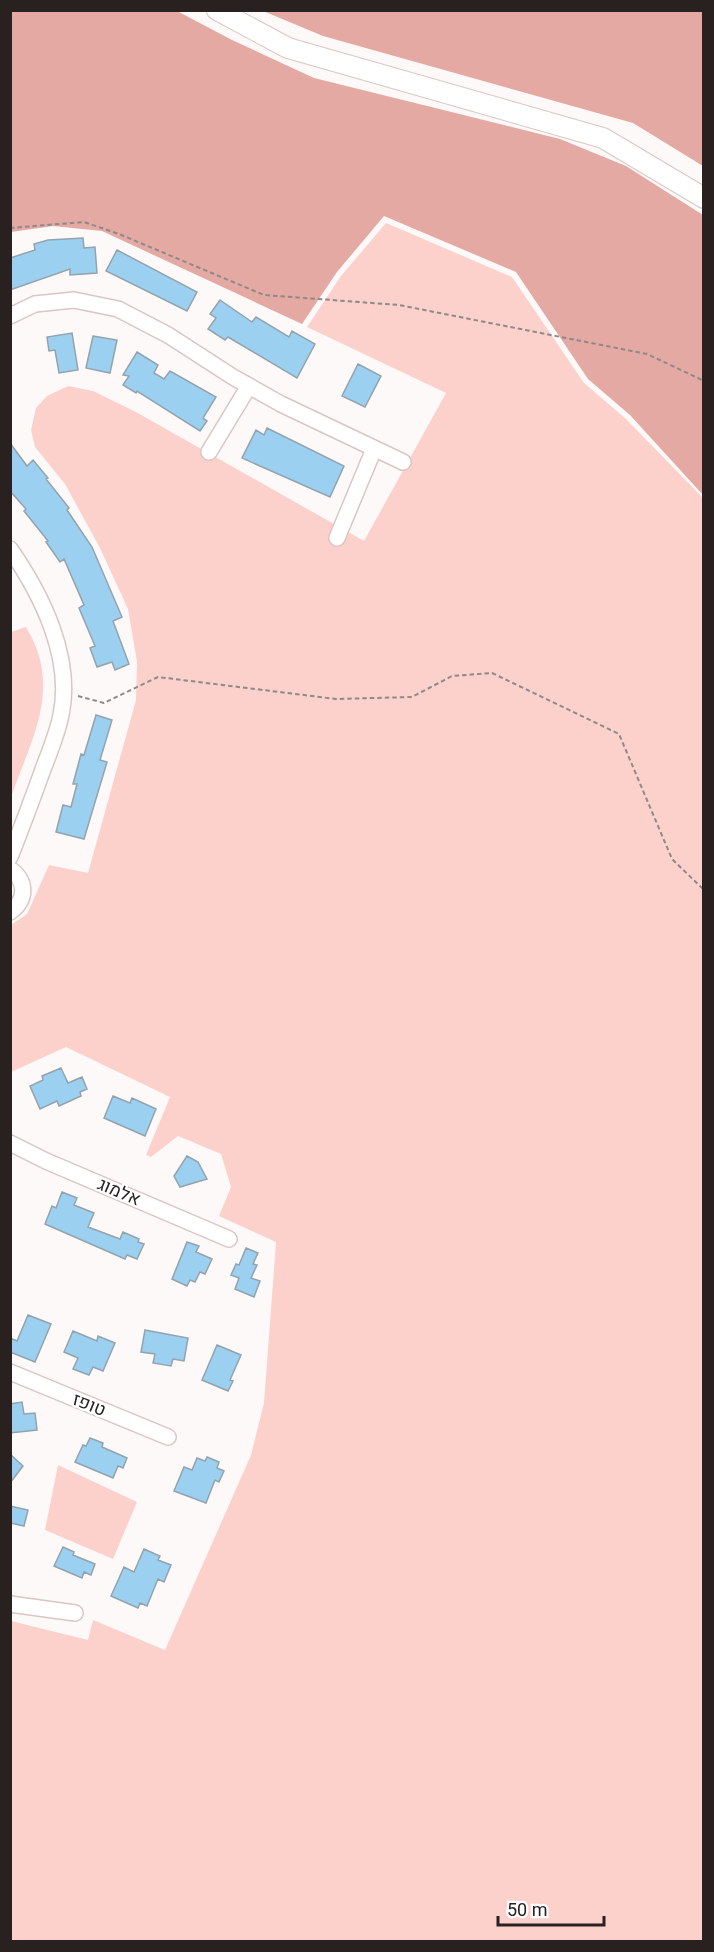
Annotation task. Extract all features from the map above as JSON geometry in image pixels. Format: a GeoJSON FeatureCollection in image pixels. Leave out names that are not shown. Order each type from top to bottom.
{"type":"FeatureCollection","features":[{"type":"Feature","properties":{"kind":"main road"},"geometry":{"type":"LineString","coordinates":[[217,10],[288,48],[603,138],[704,198]]}},
{"type":"Feature","properties":{"kind":"street"},"geometry":{"type":"LineString","coordinates":[[10,316],[35,304],[74,300],[118,309],[168,335],[249,386],[315,422],[404,462]]}},
{"type":"Feature","properties":{"kind":"street"},"geometry":{"type":"LineString","coordinates":[[209,452],[249,386]]}},
{"type":"Feature","properties":{"kind":"street"},"geometry":{"type":"LineString","coordinates":[[337,538],[374,449]]}},
{"type":"Feature","properties":{"kind":"street"},"geometry":{"type":"LineString","coordinates":[[10,549],[29,580],[48,619],[62,667],[64,691],[62,714],[56,736],[10,857]]}},
{"type":"Feature","properties":{"kind":"street"},"geometry":{"type":"LineString","coordinates":[[10,869],[18,874],[23,890],[18,906],[10,912]]}},
{"type":"Feature","properties":{"kind":"street","name":"אלמוג"},"geometry":{"type":"LineString","coordinates":[[10,1143],[46,1161],[229,1239]]}},
{"type":"Feature","properties":{"kind":"street","name":"טופז"},"geometry":{"type":"LineString","coordinates":[[10,1372],[168,1437]]}},
{"type":"Feature","properties":{"kind":"street"},"geometry":{"type":"LineString","coordinates":[[10,1604],[75,1613]]}},
{"type":"Feature","properties":{"kind":"path"},"geometry":{"type":"LineString","coordinates":[[10,228],[84,222],[119,234],[264,295],[399,305],[602,345],[647,354],[704,382]]}},
{"type":"Feature","properties":{"kind":"path"},"geometry":{"type":"LineString","coordinates":[[64,691],[104,703],[158,677],[336,699],[412,697],[452,676],[492,673],[619,734],[672,859],[704,890]]}},
{"type":"Feature","properties":{"kind":"shaded area"},"geometry":{"type":"Polygon","coordinates":[[[11,10],[177,11],[232,40],[314,78],[560,139],[626,166],[703,215],[703,495],[630,415],[588,379],[516,272],[384,216],[337,272],[302,324],[102,231],[53,226],[11,232],[11,10]]]}},
{"type":"Feature","properties":{"kind":"shaded area"},"geometry":{"type":"Polygon","coordinates":[[[263,11],[703,11],[703,166],[633,123],[323,36],[263,11]]]}},
{"type":"Feature","properties":{"kind":"shaded area"},"geometry":{"type":"Polygon","coordinates":[[[386,223],[512,277],[584,383],[626,419],[703,498],[703,1941],[11,1942],[11,1621],[88,1640],[93,1620],[165,1650],[251,1455],[264,1403],[276,1242],[219,1216],[231,1187],[221,1154],[178,1136],[151,1157],[146,1155],[170,1097],[66,1047],[11,1072],[11,925],[27,914],[49,865],[88,873],[136,700],[137,662],[128,609],[100,548],[65,484],[35,447],[31,430],[36,408],[47,396],[68,386],[93,391],[136,412],[364,541],[446,393],[307,327],[341,276],[386,223]]]}},
{"type":"Feature","properties":{"kind":"shaded area"},"geometry":{"type":"Polygon","coordinates":[[[26,627],[37,649],[42,671],[43,692],[35,733],[11,797],[11,632],[26,627]]]}},
{"type":"Feature","properties":{"kind":"shaded area"},"geometry":{"type":"Polygon","coordinates":[[[58,1465],[137,1502],[113,1559],[45,1530],[58,1465]]]}},
{"type":"Feature","properties":{"kind":"building"},"geometry":{"type":"Polygon","coordinates":[[[83,238],[84,248],[95,247],[97,273],[70,275],[70,269],[10,290],[10,258],[35,250],[34,244],[48,240],[83,238]]]}},
{"type":"Feature","properties":{"kind":"building"},"geometry":{"type":"Polygon","coordinates":[[[117,250],[197,292],[187,311],[106,271],[117,250]]]}},
{"type":"Feature","properties":{"kind":"building"},"geometry":{"type":"Polygon","coordinates":[[[220,300],[252,322],[256,317],[289,337],[292,331],[315,344],[297,378],[228,337],[225,340],[208,329],[216,318],[210,314],[220,300]]]}},
{"type":"Feature","properties":{"kind":"building"},"geometry":{"type":"Polygon","coordinates":[[[72,333],[78,370],[59,373],[55,350],[49,351],[47,337],[72,333]]]}},
{"type":"Feature","properties":{"kind":"building"},"geometry":{"type":"Polygon","coordinates":[[[93,336],[117,340],[110,373],[86,368],[93,336]]]}},
{"type":"Feature","properties":{"kind":"building"},"geometry":{"type":"Polygon","coordinates":[[[137,352],[158,365],[154,373],[164,379],[170,371],[216,397],[203,418],[207,421],[200,431],[137,391],[136,393],[123,385],[129,376],[123,375],[137,352]]]}},
{"type":"Feature","properties":{"kind":"building"},"geometry":{"type":"Polygon","coordinates":[[[358,364],[381,376],[365,407],[342,396],[358,364]]]}},
{"type":"Feature","properties":{"kind":"building"},"geometry":{"type":"Polygon","coordinates":[[[267,428],[344,466],[330,497],[242,458],[256,430],[264,435],[267,428]]]}},
{"type":"Feature","properties":{"kind":"building"},"geometry":{"type":"Polygon","coordinates":[[[10,443],[27,466],[33,460],[48,478],[46,479],[69,508],[67,510],[92,547],[122,617],[113,621],[129,664],[115,670],[112,662],[97,667],[90,648],[95,646],[79,608],[84,605],[64,559],[60,562],[46,542],[48,541],[24,511],[26,509],[10,491],[10,443]]]}},
{"type":"Feature","properties":{"kind":"building"},"geometry":{"type":"Polygon","coordinates":[[[96,715],[112,720],[100,760],[107,762],[84,839],[56,832],[63,805],[71,807],[77,784],[73,784],[81,754],[84,755],[96,715]]]}},
{"type":"Feature","properties":{"kind":"building"},"geometry":{"type":"Polygon","coordinates":[[[61,1068],[68,1083],[82,1077],[87,1089],[80,1092],[81,1096],[59,1106],[57,1101],[40,1109],[30,1086],[43,1080],[42,1076],[61,1068]]]}},
{"type":"Feature","properties":{"kind":"building"},"geometry":{"type":"Polygon","coordinates":[[[113,1096],[130,1103],[132,1098],[156,1109],[145,1136],[104,1118],[113,1096]]]}},
{"type":"Feature","properties":{"kind":"building"},"geometry":{"type":"Polygon","coordinates":[[[187,1156],[198,1162],[207,1179],[180,1187],[174,1176],[187,1156]]]}},
{"type":"Feature","properties":{"kind":"building"},"geometry":{"type":"Polygon","coordinates":[[[62,1192],[77,1198],[74,1205],[94,1213],[88,1227],[120,1239],[123,1232],[139,1239],[138,1242],[144,1244],[137,1259],[127,1255],[125,1259],[45,1224],[52,1206],[56,1208],[62,1192]]]}},
{"type":"Feature","properties":{"kind":"building"},"geometry":{"type":"Polygon","coordinates":[[[187,1242],[199,1246],[196,1252],[212,1259],[205,1274],[200,1272],[195,1282],[190,1280],[187,1286],[172,1279],[187,1242]]]}},
{"type":"Feature","properties":{"kind":"building"},"geometry":{"type":"Polygon","coordinates":[[[246,1248],[258,1253],[253,1264],[257,1265],[251,1278],[260,1281],[254,1297],[235,1289],[239,1278],[231,1275],[236,1264],[239,1265],[246,1248]]]}},
{"type":"Feature","properties":{"kind":"building"},"geometry":{"type":"Polygon","coordinates":[[[28,1315],[51,1324],[35,1362],[10,1352],[10,1338],[17,1341],[28,1315]]]}},
{"type":"Feature","properties":{"kind":"building"},"geometry":{"type":"Polygon","coordinates":[[[145,1330],[188,1338],[184,1361],[173,1359],[171,1366],[153,1363],[155,1354],[141,1352],[145,1330]]]}},
{"type":"Feature","properties":{"kind":"building"},"geometry":{"type":"Polygon","coordinates":[[[73,1331],[97,1341],[98,1336],[115,1343],[103,1371],[93,1367],[89,1375],[73,1369],[78,1358],[64,1352],[73,1331]]]}},
{"type":"Feature","properties":{"kind":"building"},"geometry":{"type":"Polygon","coordinates":[[[217,1345],[241,1355],[230,1380],[233,1381],[228,1391],[202,1380],[217,1345]]]}},
{"type":"Feature","properties":{"kind":"building"},"geometry":{"type":"Polygon","coordinates":[[[22,1402],[24,1414],[35,1413],[37,1430],[10,1433],[10,1404],[22,1402]]]}},
{"type":"Feature","properties":{"kind":"building"},"geometry":{"type":"Polygon","coordinates":[[[90,1438],[103,1443],[102,1447],[127,1458],[123,1468],[118,1466],[113,1478],[75,1462],[83,1445],[86,1446],[90,1438]]]}},
{"type":"Feature","properties":{"kind":"building"},"geometry":{"type":"Polygon","coordinates":[[[10,1454],[23,1466],[10,1483],[10,1454]]]}},
{"type":"Feature","properties":{"kind":"building"},"geometry":{"type":"Polygon","coordinates":[[[207,1457],[219,1462],[217,1468],[224,1471],[219,1482],[215,1480],[206,1503],[174,1491],[184,1467],[192,1470],[197,1458],[205,1461],[207,1457]]]}},
{"type":"Feature","properties":{"kind":"building"},"geometry":{"type":"Polygon","coordinates":[[[10,1506],[28,1510],[24,1526],[10,1523],[10,1506]]]}},
{"type":"Feature","properties":{"kind":"building"},"geometry":{"type":"Polygon","coordinates":[[[63,1547],[74,1552],[73,1555],[95,1564],[91,1575],[84,1572],[82,1578],[54,1566],[63,1547]]]}},
{"type":"Feature","properties":{"kind":"building"},"geometry":{"type":"Polygon","coordinates":[[[144,1549],[160,1556],[158,1560],[171,1565],[164,1582],[158,1579],[147,1606],[140,1603],[138,1608],[111,1596],[124,1567],[134,1572],[144,1549]]]}}]}
